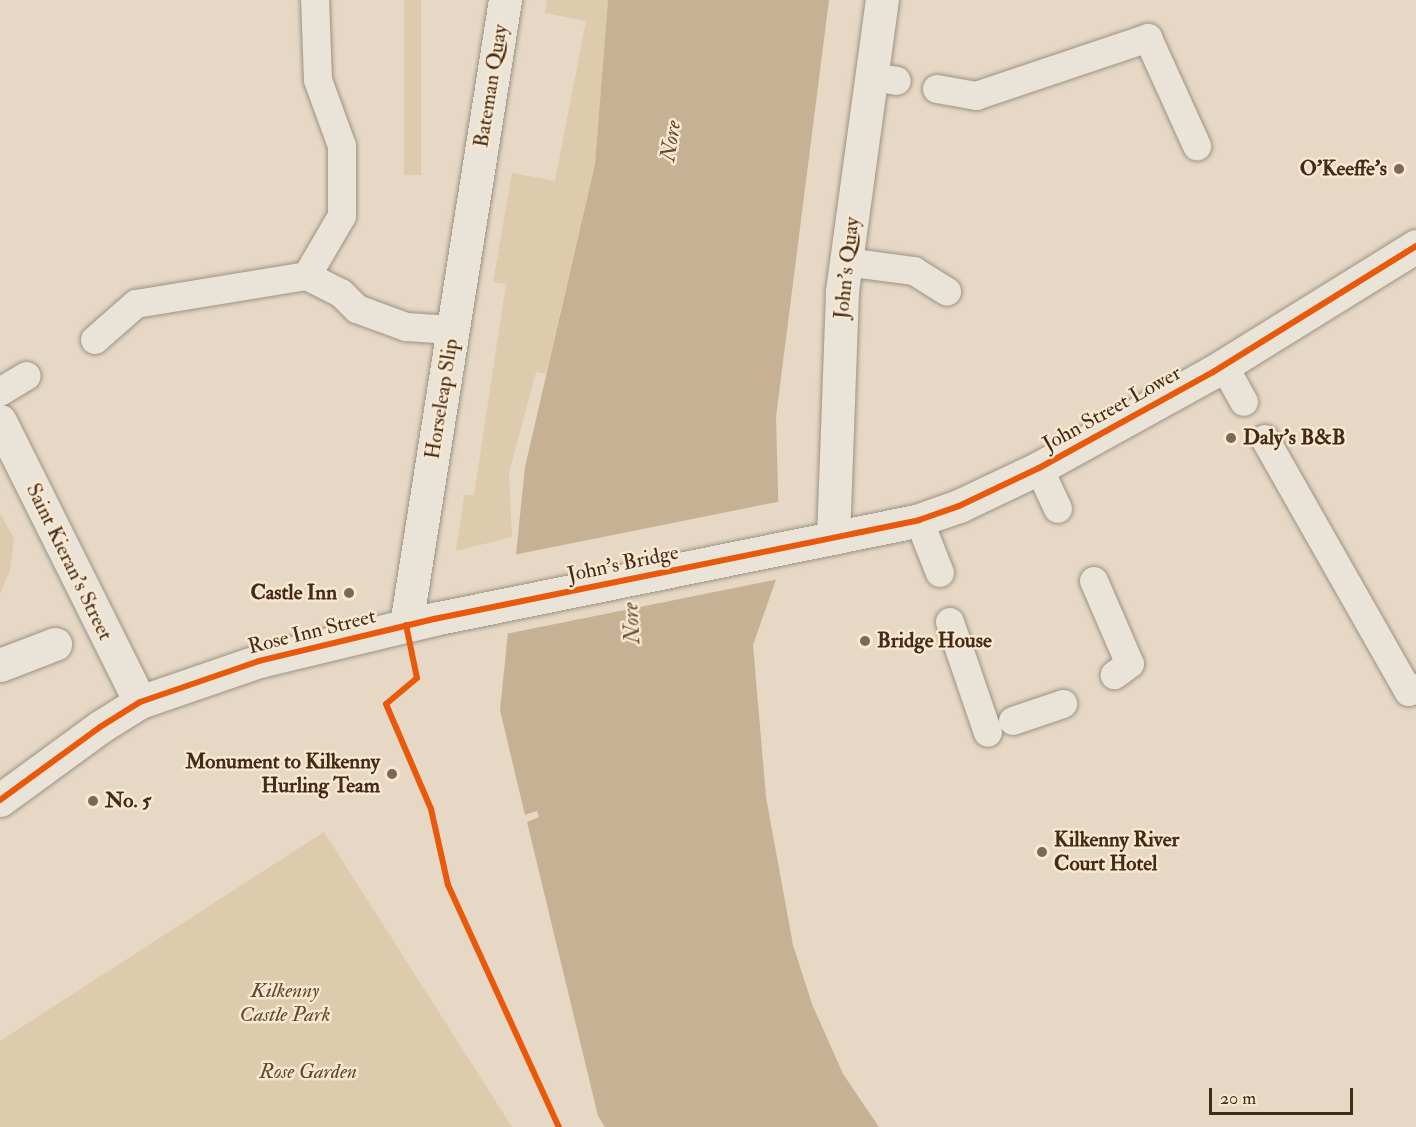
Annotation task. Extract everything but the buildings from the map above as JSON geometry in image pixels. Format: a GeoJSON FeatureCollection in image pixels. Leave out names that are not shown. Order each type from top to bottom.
{"type":"FeatureCollection","features":[{"type":"Feature","properties":{"kind":"street","name":"Bateman Quay"},"geometry":{"type":"LineString","coordinates":[[478,173],[505,0]]}},
{"type":"Feature","properties":{"kind":"street","name":"John's Quay"},"geometry":{"type":"LineString","coordinates":[[833,538],[846,262],[884,79],[882,0]]}},
{"type":"Feature","properties":{"kind":"street","name":"Horseleap Slip"},"geometry":{"type":"LineString","coordinates":[[406,625],[478,173]]}},
{"type":"Feature","properties":{"kind":"street","name":"John Street Lower"},"geometry":{"type":"LineString","coordinates":[[800,544],[920,520],[1039,468],[1224,366],[1416,246]]}},
{"type":"Feature","properties":{"kind":"street","name":"Saint Kieran's Street"},"geometry":{"type":"LineString","coordinates":[[0,421],[140,702]]}},
{"type":"Feature","properties":{"kind":"street","name":"John's Bridge"},"geometry":{"type":"LineString","coordinates":[[452,616],[800,544]]}},
{"type":"Feature","properties":{"kind":"street","name":"Rose Inn Street"},"geometry":{"type":"LineString","coordinates":[[0,800],[100,727],[140,702],[259,661],[452,616]]}},
{"type":"Feature","properties":{"kind":"street"},"geometry":{"type":"LineString","coordinates":[[0,665],[55,645]]}},
{"type":"Feature","properties":{"kind":"lane"},"geometry":{"type":"LineString","coordinates":[[307,276],[342,216],[342,146],[318,80],[315,0]]}},
{"type":"Feature","properties":{"kind":"lane"},"geometry":{"type":"LineString","coordinates":[[938,89],[976,96],[1148,38],[1197,146]]}},
{"type":"Feature","properties":{"kind":"lane"},"geometry":{"type":"LineString","coordinates":[[846,262],[914,271],[947,292]]}},
{"type":"Feature","properties":{"kind":"lane"},"geometry":{"type":"LineString","coordinates":[[95,340],[136,304],[307,276],[341,293],[357,309],[406,327],[453,330]]}},
{"type":"Feature","properties":{"kind":"lane"},"geometry":{"type":"LineString","coordinates":[[1224,366],[1244,402]]}},
{"type":"Feature","properties":{"kind":"lane"},"geometry":{"type":"LineString","coordinates":[[0,392],[27,376]]}},
{"type":"Feature","properties":{"kind":"lane"},"geometry":{"type":"LineString","coordinates":[[1265,439],[1409,692],[1416,688]]}},
{"type":"Feature","properties":{"kind":"lane"},"geometry":{"type":"LineString","coordinates":[[1039,468],[1058,509]]}},
{"type":"Feature","properties":{"kind":"lane"},"geometry":{"type":"LineString","coordinates":[[920,520],[940,573]]}},
{"type":"Feature","properties":{"kind":"lane"},"geometry":{"type":"LineString","coordinates":[[1094,581],[1123,670]]}},
{"type":"Feature","properties":{"kind":"lane"},"geometry":{"type":"LineString","coordinates":[[950,622],[988,733]]}},
{"type":"Feature","properties":{"kind":"lane"},"geometry":{"type":"LineString","coordinates":[[1013,721],[1063,704]]}},
{"type":"Feature","properties":{"kind":"green space"},"geometry":{"type":"Polygon","coordinates":[[[404,0],[421,0],[421,175],[404,175],[404,0]]]}},
{"type":"Feature","properties":{"kind":"green space"},"geometry":{"type":"Polygon","coordinates":[[[547,0],[608,0],[595,164],[546,374],[536,372],[509,473],[512,537],[456,551],[464,495],[474,495],[506,284],[493,282],[512,173],[555,181],[586,21],[545,13],[547,0]]]}},
{"type":"Feature","properties":{"kind":"green space"},"geometry":{"type":"Polygon","coordinates":[[[0,513],[14,539],[10,570],[0,594],[0,513]]]}},
{"type":"Feature","properties":{"kind":"green space","name":"Kilkenny Castle Park"},"geometry":{"type":"Polygon","coordinates":[[[324,832],[512,1127],[0,1127],[0,1041],[324,832]]]}},
{"type":"Feature","properties":{"kind":"water","name":"Nore"},"geometry":{"type":"Polygon","coordinates":[[[608,0],[829,0],[776,417],[780,568],[753,645],[766,797],[793,945],[812,1004],[843,1074],[879,1127],[605,1127],[598,1116],[527,822],[539,817],[537,811],[525,815],[500,710],[525,467],[595,164],[608,0]]]}},
{"type":"Feature","properties":{"kind":"pier"},"geometry":{"type":"Polygon","coordinates":[[[782,501],[783,568],[779,579],[505,634],[513,555],[782,501]]]}},
{"type":"Feature","properties":{"kind":"cycle path"},"geometry":{"type":"LineString","coordinates":[[0,800],[100,727],[140,702],[259,661],[434,619],[919,520],[959,506],[1039,468],[1213,372],[1416,246]]}},
{"type":"Feature","properties":{"kind":"cycle path"},"geometry":{"type":"LineString","coordinates":[[406,625],[417,678],[386,704],[431,809],[448,885],[559,1127]]}},
{"type":"Feature","properties":{"kind":"place","name":"O'Keeffe's"},"geometry":{"type":"Point","coordinates":[1399,169]}},
{"type":"Feature","properties":{"kind":"place","name":"Daly's B&B"},"geometry":{"type":"Point","coordinates":[1231,438]}},
{"type":"Feature","properties":{"kind":"place","name":"Castle Inn"},"geometry":{"type":"Point","coordinates":[349,593]}},
{"type":"Feature","properties":{"kind":"place","name":"Bridge House"},"geometry":{"type":"Point","coordinates":[865,641]}},
{"type":"Feature","properties":{"kind":"place","name":"Monument to Kilkenny Hurling Team"},"geometry":{"type":"Point","coordinates":[392,774]}},
{"type":"Feature","properties":{"kind":"place","name":"No. 5"},"geometry":{"type":"Point","coordinates":[93,801]}},
{"type":"Feature","properties":{"kind":"place","name":"Kilkenny River Court Hotel"},"geometry":{"type":"Point","coordinates":[1042,852]}},
{"type":"Feature","properties":{"kind":"park label","name":"Rose Garden"},"geometry":{"type":"Point","coordinates":[308,1072]}}]}
